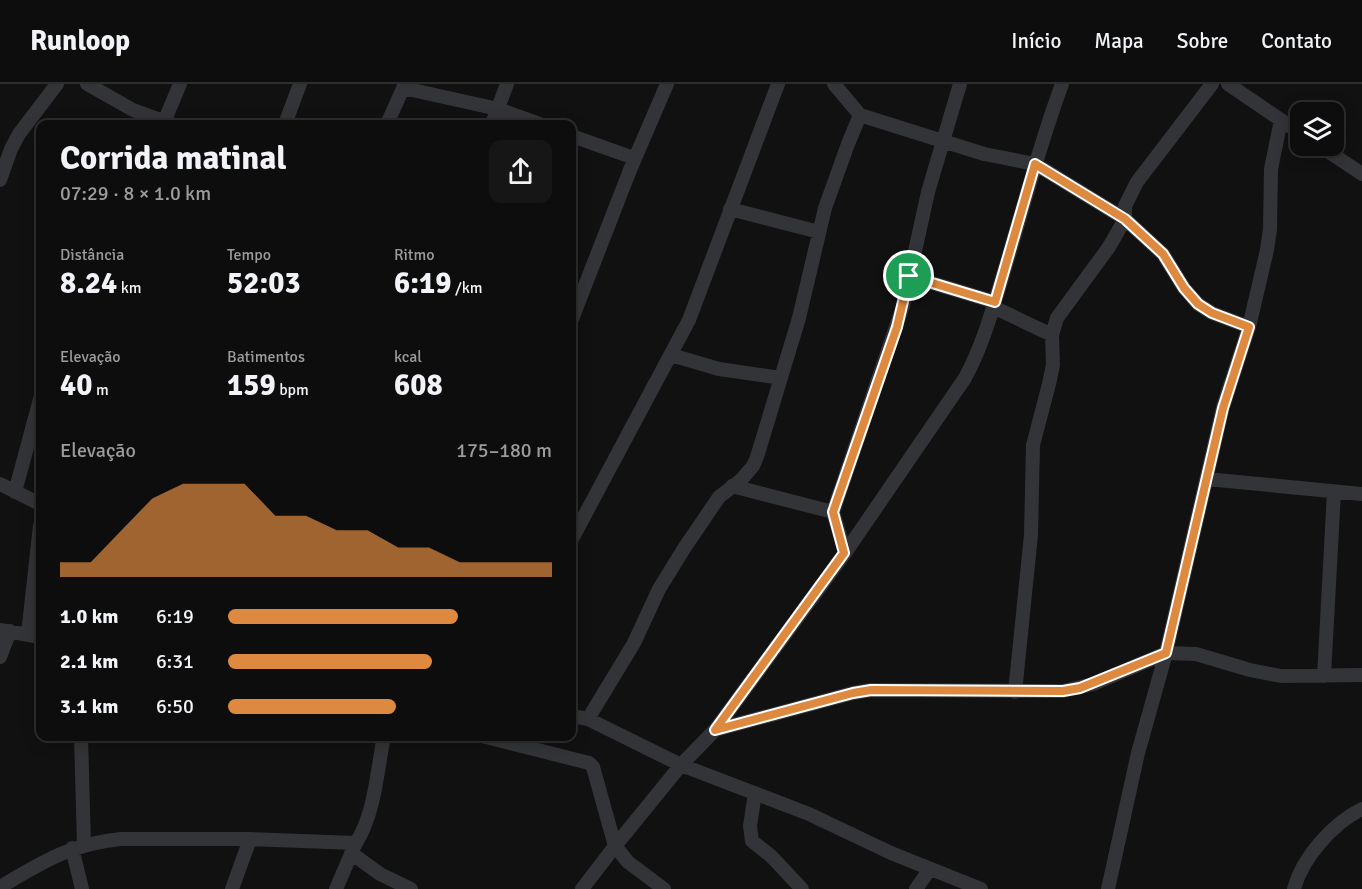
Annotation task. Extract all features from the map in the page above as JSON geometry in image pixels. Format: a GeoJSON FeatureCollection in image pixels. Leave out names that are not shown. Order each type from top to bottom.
{"type":"FeatureCollection","features":[{"type":"Feature","properties":{"kind":"street"},"geometry":{"type":"LineString","coordinates":[[0,180],[11,149],[57,84]]}},
{"type":"Feature","properties":{"kind":"street"},"geometry":{"type":"LineString","coordinates":[[87,84],[124,106],[160,120]]}},
{"type":"Feature","properties":{"kind":"street"},"geometry":{"type":"LineString","coordinates":[[169,120],[180,84]]}},
{"type":"Feature","properties":{"kind":"street"},"geometry":{"type":"LineString","coordinates":[[286,120],[300,84]]}},
{"type":"Feature","properties":{"kind":"street"},"geometry":{"type":"LineString","coordinates":[[494,120],[507,84]]}},
{"type":"Feature","properties":{"kind":"street"},"geometry":{"type":"LineString","coordinates":[[576,308],[634,159],[667,84]]}},
{"type":"Feature","properties":{"kind":"street"},"geometry":{"type":"LineString","coordinates":[[576,532],[689,320],[778,84]]}},
{"type":"Feature","properties":{"kind":"street"},"geometry":{"type":"LineString","coordinates":[[834,84],[861,115],[984,154],[1035,164],[1125,219],[1163,254],[1184,288],[1198,304],[1212,313],[1249,327]]}},
{"type":"Feature","properties":{"kind":"street"},"geometry":{"type":"LineString","coordinates":[[844,553],[833,512],[897,327],[928,192],[960,84]]}},
{"type":"Feature","properties":{"kind":"street"},"geometry":{"type":"LineString","coordinates":[[582,889],[681,765],[715,730],[844,553],[965,378],[977,357],[1035,164],[1062,84]]}},
{"type":"Feature","properties":{"kind":"street"},"geometry":{"type":"LineString","coordinates":[[1015,692],[1031,535],[1033,445],[1053,365],[1052,335],[1061,311],[1097,264],[1125,219],[1125,206],[1137,182],[1212,84]]}},
{"type":"Feature","properties":{"kind":"street"},"geometry":{"type":"LineString","coordinates":[[1228,84],[1290,126]]}},
{"type":"Feature","properties":{"kind":"street"},"geometry":{"type":"LineString","coordinates":[[389,120],[404,86],[498,109],[529,120]]}},
{"type":"Feature","properties":{"kind":"street"},"geometry":{"type":"LineString","coordinates":[[588,719],[634,643],[659,589],[685,547],[719,496],[747,474],[758,456],[799,318],[825,208],[861,115]]}},
{"type":"Feature","properties":{"kind":"street"},"geometry":{"type":"LineString","coordinates":[[1108,889],[1136,764],[1166,653],[1223,408],[1249,327],[1267,250],[1270,229],[1271,170],[1281,120]]}},
{"type":"Feature","properties":{"kind":"street"},"geometry":{"type":"LineString","coordinates":[[576,137],[634,159]]}},
{"type":"Feature","properties":{"kind":"street"},"geometry":{"type":"LineString","coordinates":[[1335,156],[1362,174]]}},
{"type":"Feature","properties":{"kind":"street"},"geometry":{"type":"LineString","coordinates":[[730,209],[819,232]]}},
{"type":"Feature","properties":{"kind":"street"},"geometry":{"type":"LineString","coordinates":[[909,276],[994,305],[1052,335]]}},
{"type":"Feature","properties":{"kind":"street"},"geometry":{"type":"LineString","coordinates":[[671,355],[719,369],[781,378]]}},
{"type":"Feature","properties":{"kind":"street"},"geometry":{"type":"LineString","coordinates":[[15,492],[36,414]]}},
{"type":"Feature","properties":{"kind":"street"},"geometry":{"type":"LineString","coordinates":[[1207,479],[1362,494]]}},
{"type":"Feature","properties":{"kind":"street"},"geometry":{"type":"LineString","coordinates":[[0,484],[36,502]]}},
{"type":"Feature","properties":{"kind":"street"},"geometry":{"type":"LineString","coordinates":[[732,486],[833,512]]}},
{"type":"Feature","properties":{"kind":"street"},"geometry":{"type":"LineString","coordinates":[[1324,676],[1334,492]]}},
{"type":"Feature","properties":{"kind":"street"},"geometry":{"type":"LineString","coordinates":[[0,657],[5,631],[34,636],[36,599]]}},
{"type":"Feature","properties":{"kind":"street"},"geometry":{"type":"LineString","coordinates":[[715,730],[871,690],[1063,691],[1080,688],[1166,653],[1196,654],[1250,670],[1281,676],[1362,675]]}},
{"type":"Feature","properties":{"kind":"street"},"geometry":{"type":"LineString","coordinates":[[576,717],[588,719],[681,765],[809,814],[930,869],[981,889]]}},
{"type":"Feature","properties":{"kind":"street"},"geometry":{"type":"LineString","coordinates":[[81,741],[78,847],[82,889]]}},
{"type":"Feature","properties":{"kind":"street"},"geometry":{"type":"LineString","coordinates":[[336,889],[353,848],[364,830],[383,741]]}},
{"type":"Feature","properties":{"kind":"street"},"geometry":{"type":"LineString","coordinates":[[504,741],[589,763],[593,767],[615,846],[628,862],[664,889]]}},
{"type":"Feature","properties":{"kind":"street"},"geometry":{"type":"LineString","coordinates":[[755,793],[750,826],[752,841],[776,860],[802,889]]}},
{"type":"Feature","properties":{"kind":"street"},"geometry":{"type":"LineString","coordinates":[[1294,889],[1299,874],[1309,857],[1342,822],[1362,809]]}},
{"type":"Feature","properties":{"kind":"street"},"geometry":{"type":"LineString","coordinates":[[0,887],[52,857],[78,847],[121,839],[250,839],[353,848],[380,874],[411,889]]}},
{"type":"Feature","properties":{"kind":"street"},"geometry":{"type":"LineString","coordinates":[[232,889],[250,839]]}},
{"type":"Feature","properties":{"kind":"street"},"geometry":{"type":"LineString","coordinates":[[916,889],[930,869]]}},
{"type":"Feature","properties":{"kind":"route"},"geometry":{"type":"LineString","coordinates":[[1035,164],[1125,219],[1163,254],[1184,288],[1198,304],[1224,319],[1249,327],[1228,388],[1166,653],[1080,688],[1063,691],[871,690],[715,730],[844,553],[833,512],[897,327],[909,276],[995,302],[1035,164]]}}]}
